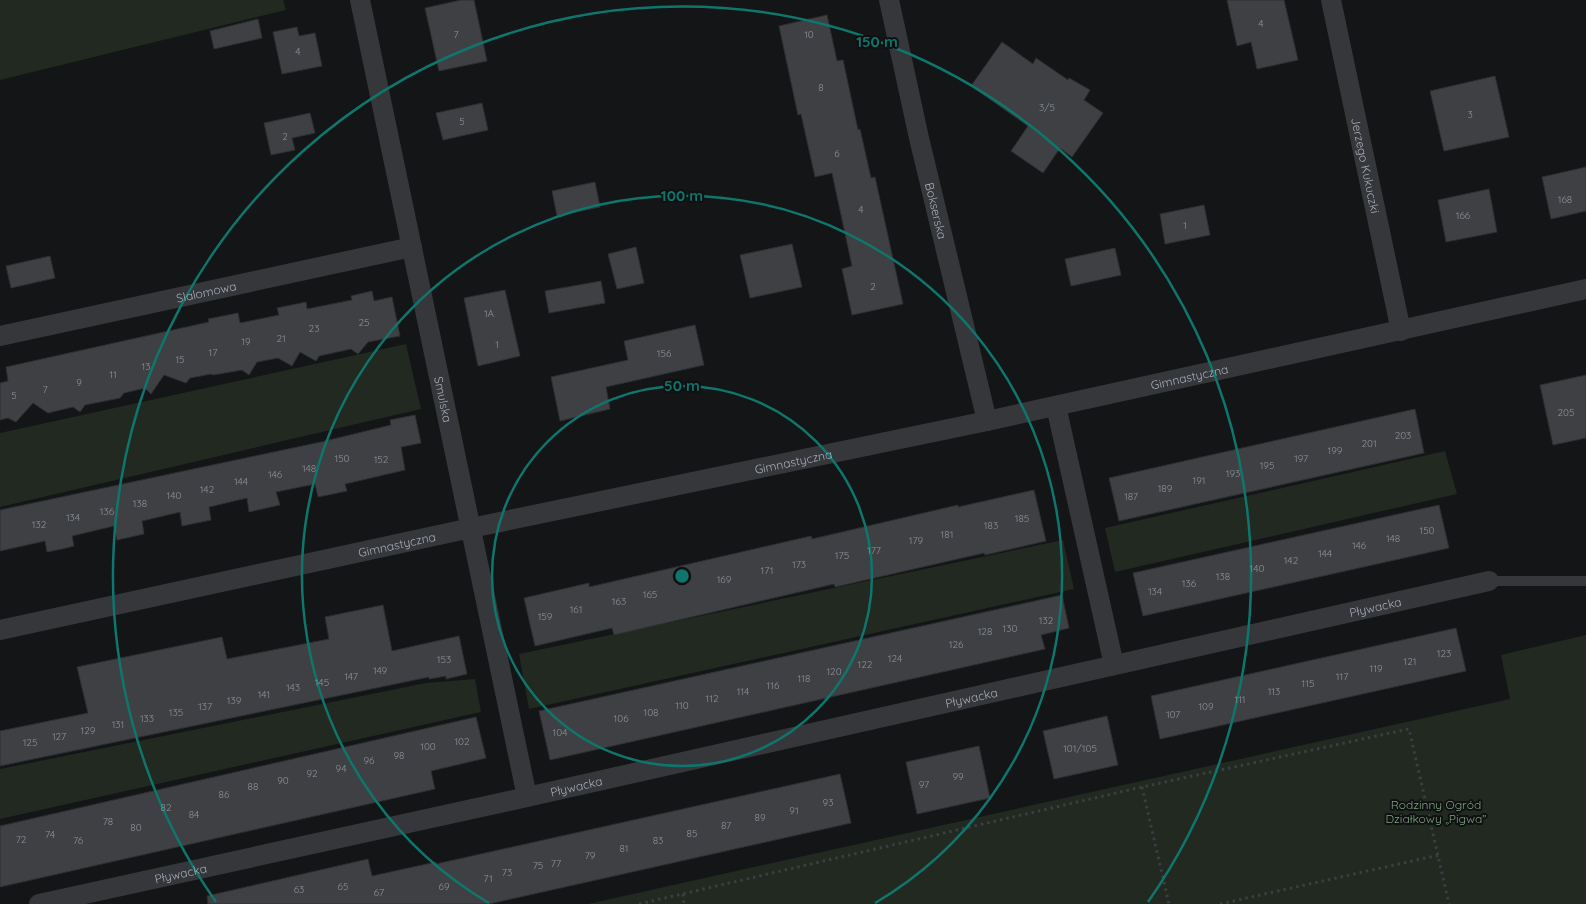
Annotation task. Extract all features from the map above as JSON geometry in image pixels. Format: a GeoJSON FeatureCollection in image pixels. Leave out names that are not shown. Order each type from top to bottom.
{"type":"FeatureCollection","features":[{"type":"Feature","properties":{"kind":"street","name":"Smulska"},"geometry":{"type":"LineString","coordinates":[[360,0],[527,797]]}},
{"type":"Feature","properties":{"kind":"street","name":"Bokserska"},"geometry":{"type":"LineString","coordinates":[[889,0],[919,138],[987,421]]}},
{"type":"Feature","properties":{"kind":"street","name":"Jerzego Kukuczki"},"geometry":{"type":"LineString","coordinates":[[1330,0],[1401,331]]}},
{"type":"Feature","properties":{"kind":"street","name":"Slalomowa"},"geometry":{"type":"LineString","coordinates":[[0,336],[412,247]]}},
{"type":"Feature","properties":{"kind":"street","name":"Gimnastyczna"},"geometry":{"type":"LineString","coordinates":[[0,630],[471,528],[987,421],[1586,289]]}},
{"type":"Feature","properties":{"kind":"street"},"geometry":{"type":"LineString","coordinates":[[1056,406],[1114,665]]}},
{"type":"Feature","properties":{"kind":"street","name":"Pływacka"},"geometry":{"type":"LineString","coordinates":[[38,904],[527,797],[1488,582]]}},
{"type":"Feature","properties":{"kind":"lane"},"geometry":{"type":"LineString","coordinates":[[1488,582],[1586,581]]}},
{"type":"Feature","properties":{"kind":"path"},"geometry":{"type":"LineString","coordinates":[[639,904],[1142,787],[1409,728],[1449,904]]}},
{"type":"Feature","properties":{"kind":"path"},"geometry":{"type":"LineString","coordinates":[[1142,787],[1169,904]]}},
{"type":"Feature","properties":{"kind":"path"},"geometry":{"type":"LineString","coordinates":[[1220,904],[1438,855]]}},
{"type":"Feature","properties":{"kind":"path"},"geometry":{"type":"LineString","coordinates":[[682,894],[684,904]]}},
{"type":"Feature","properties":{"kind":"green space"},"geometry":{"type":"Polygon","coordinates":[[[0,0],[283,0],[286,10],[0,80],[0,0]]]}},
{"type":"Feature","properties":{"kind":"green space"},"geometry":{"type":"Polygon","coordinates":[[[406,344],[421,409],[0,507],[0,433],[406,344]]]}},
{"type":"Feature","properties":{"kind":"green space"},"geometry":{"type":"Polygon","coordinates":[[[1445,451],[1457,494],[1115,572],[1105,528],[1445,451]]]}},
{"type":"Feature","properties":{"kind":"green space"},"geometry":{"type":"Polygon","coordinates":[[[1063,540],[1074,589],[529,709],[519,654],[1063,540]]]}},
{"type":"Feature","properties":{"kind":"green space","name":"Rodzinny Ogród Działkowy „Pigwa”"},"geometry":{"type":"Polygon","coordinates":[[[1586,635],[1586,904],[588,904],[1510,699],[1501,655],[1586,635]]]}},
{"type":"Feature","properties":{"kind":"green space"},"geometry":{"type":"Polygon","coordinates":[[[475,679],[481,712],[0,819],[0,769],[426,683],[475,679]]]}},
{"type":"Feature","properties":{"kind":"building"},"geometry":{"type":"Polygon","coordinates":[[[461,0],[474,0],[487,61],[439,71],[425,8],[461,0]]]}},
{"type":"Feature","properties":{"kind":"building"},"geometry":{"type":"Polygon","coordinates":[[[1227,0],[1284,0],[1298,60],[1257,69],[1251,42],[1237,46],[1227,0]]]}},
{"type":"Feature","properties":{"kind":"building"},"geometry":{"type":"Polygon","coordinates":[[[827,15],[837,61],[843,60],[858,130],[860,129],[871,178],[875,177],[903,304],[852,315],[842,269],[852,266],[832,173],[815,177],[801,114],[798,115],[779,26],[827,15]]]}},
{"type":"Feature","properties":{"kind":"building"},"geometry":{"type":"Polygon","coordinates":[[[258,19],[262,38],[214,49],[210,31],[258,19]]]}},
{"type":"Feature","properties":{"kind":"building"},"geometry":{"type":"Polygon","coordinates":[[[297,27],[299,36],[315,33],[322,66],[282,74],[273,32],[297,27]]]}},
{"type":"Feature","properties":{"kind":"building"},"geometry":{"type":"Polygon","coordinates":[[[1002,42],[1033,64],[1036,58],[1068,80],[1069,78],[1090,90],[1084,100],[1103,113],[1072,157],[1060,148],[1043,173],[1011,151],[1028,126],[971,86],[1002,42]]]}},
{"type":"Feature","properties":{"kind":"building"},"geometry":{"type":"Polygon","coordinates":[[[1495,76],[1509,137],[1444,151],[1430,91],[1495,76]]]}},
{"type":"Feature","properties":{"kind":"building"},"geometry":{"type":"Polygon","coordinates":[[[482,103],[488,130],[443,140],[436,113],[482,103]]]}},
{"type":"Feature","properties":{"kind":"building"},"geometry":{"type":"Polygon","coordinates":[[[310,113],[315,133],[292,138],[295,150],[271,155],[264,123],[310,113]]]}},
{"type":"Feature","properties":{"kind":"building"},"geometry":{"type":"Polygon","coordinates":[[[1586,167],[1586,211],[1551,219],[1542,177],[1586,167]]]}},
{"type":"Feature","properties":{"kind":"building"},"geometry":{"type":"Polygon","coordinates":[[[595,182],[600,207],[557,216],[552,191],[595,182]]]}},
{"type":"Feature","properties":{"kind":"building"},"geometry":{"type":"Polygon","coordinates":[[[1489,189],[1497,232],[1446,242],[1438,200],[1489,189]]]}},
{"type":"Feature","properties":{"kind":"building"},"geometry":{"type":"Polygon","coordinates":[[[1204,205],[1210,235],[1165,244],[1160,214],[1204,205]]]}},
{"type":"Feature","properties":{"kind":"building"},"geometry":{"type":"Polygon","coordinates":[[[792,244],[802,287],[750,298],[740,255],[792,244]]]}},
{"type":"Feature","properties":{"kind":"building"},"geometry":{"type":"Polygon","coordinates":[[[636,247],[644,283],[617,289],[608,254],[636,247]]]}},
{"type":"Feature","properties":{"kind":"building"},"geometry":{"type":"Polygon","coordinates":[[[1115,248],[1121,275],[1071,286],[1065,259],[1115,248]]]}},
{"type":"Feature","properties":{"kind":"building"},"geometry":{"type":"Polygon","coordinates":[[[50,256],[55,278],[11,288],[6,266],[50,256]]]}},
{"type":"Feature","properties":{"kind":"building"},"geometry":{"type":"Polygon","coordinates":[[[601,281],[605,303],[549,313],[545,291],[601,281]]]}},
{"type":"Feature","properties":{"kind":"building"},"geometry":{"type":"Polygon","coordinates":[[[505,290],[520,356],[478,366],[464,298],[505,290]]]}},
{"type":"Feature","properties":{"kind":"building"},"geometry":{"type":"Polygon","coordinates":[[[372,291],[374,301],[392,297],[400,336],[368,342],[358,354],[351,349],[319,356],[316,361],[300,352],[292,366],[278,358],[257,362],[249,375],[242,370],[190,378],[186,383],[164,375],[151,394],[145,388],[124,393],[120,398],[85,405],[80,412],[73,407],[48,413],[33,403],[16,422],[8,418],[0,420],[0,383],[8,381],[6,367],[209,322],[208,319],[238,313],[240,323],[279,315],[277,308],[306,302],[307,309],[352,300],[351,296],[372,291]]]}},
{"type":"Feature","properties":{"kind":"building"},"geometry":{"type":"Polygon","coordinates":[[[695,325],[704,365],[606,387],[610,409],[560,421],[551,377],[628,360],[624,341],[695,325]]]}},
{"type":"Feature","properties":{"kind":"building"},"geometry":{"type":"Polygon","coordinates":[[[1586,375],[1586,438],[1553,445],[1540,385],[1586,375]]]}},
{"type":"Feature","properties":{"kind":"building"},"geometry":{"type":"Polygon","coordinates":[[[1415,409],[1424,453],[1119,521],[1109,478],[1415,409]]]}},
{"type":"Feature","properties":{"kind":"building"},"geometry":{"type":"Polygon","coordinates":[[[415,415],[421,443],[401,447],[405,470],[345,484],[347,491],[318,497],[315,484],[276,492],[280,505],[249,512],[247,498],[209,507],[211,520],[182,526],[180,512],[142,521],[144,534],[117,540],[114,526],[72,536],[74,546],[62,549],[47,552],[45,541],[0,551],[0,510],[321,442],[391,425],[390,420],[415,415]]]}},
{"type":"Feature","properties":{"kind":"building"},"geometry":{"type":"Polygon","coordinates":[[[1034,490],[1046,541],[835,587],[834,584],[614,635],[612,628],[535,646],[524,598],[589,583],[589,587],[811,536],[812,539],[958,505],[958,507],[1034,490]]]}},
{"type":"Feature","properties":{"kind":"building"},"geometry":{"type":"Polygon","coordinates":[[[1439,505],[1449,548],[1143,616],[1133,573],[1439,505]]]}},
{"type":"Feature","properties":{"kind":"building"},"geometry":{"type":"Polygon","coordinates":[[[1062,595],[1069,628],[1041,635],[1045,649],[550,760],[539,711],[1062,595]]]}},
{"type":"Feature","properties":{"kind":"building"},"geometry":{"type":"Polygon","coordinates":[[[383,605],[392,651],[459,636],[467,674],[446,679],[446,676],[429,679],[429,677],[0,766],[0,731],[88,713],[77,667],[222,637],[227,659],[329,639],[325,617],[383,605]]]}},
{"type":"Feature","properties":{"kind":"building"},"geometry":{"type":"Polygon","coordinates":[[[1456,628],[1466,671],[1160,739],[1151,696],[1456,628]]]}},
{"type":"Feature","properties":{"kind":"building"},"geometry":{"type":"Polygon","coordinates":[[[1107,716],[1118,765],[1054,779],[1043,731],[1107,716]]]}},
{"type":"Feature","properties":{"kind":"building"},"geometry":{"type":"Polygon","coordinates":[[[476,717],[486,758],[431,771],[435,789],[0,887],[0,826],[476,717]]]}},
{"type":"Feature","properties":{"kind":"building"},"geometry":{"type":"Polygon","coordinates":[[[979,746],[990,798],[917,814],[906,762],[979,746]]]}},
{"type":"Feature","properties":{"kind":"building"},"geometry":{"type":"Polygon","coordinates":[[[840,774],[851,823],[489,904],[208,904],[207,896],[368,859],[372,876],[436,862],[436,864],[840,774]]]}}]}
